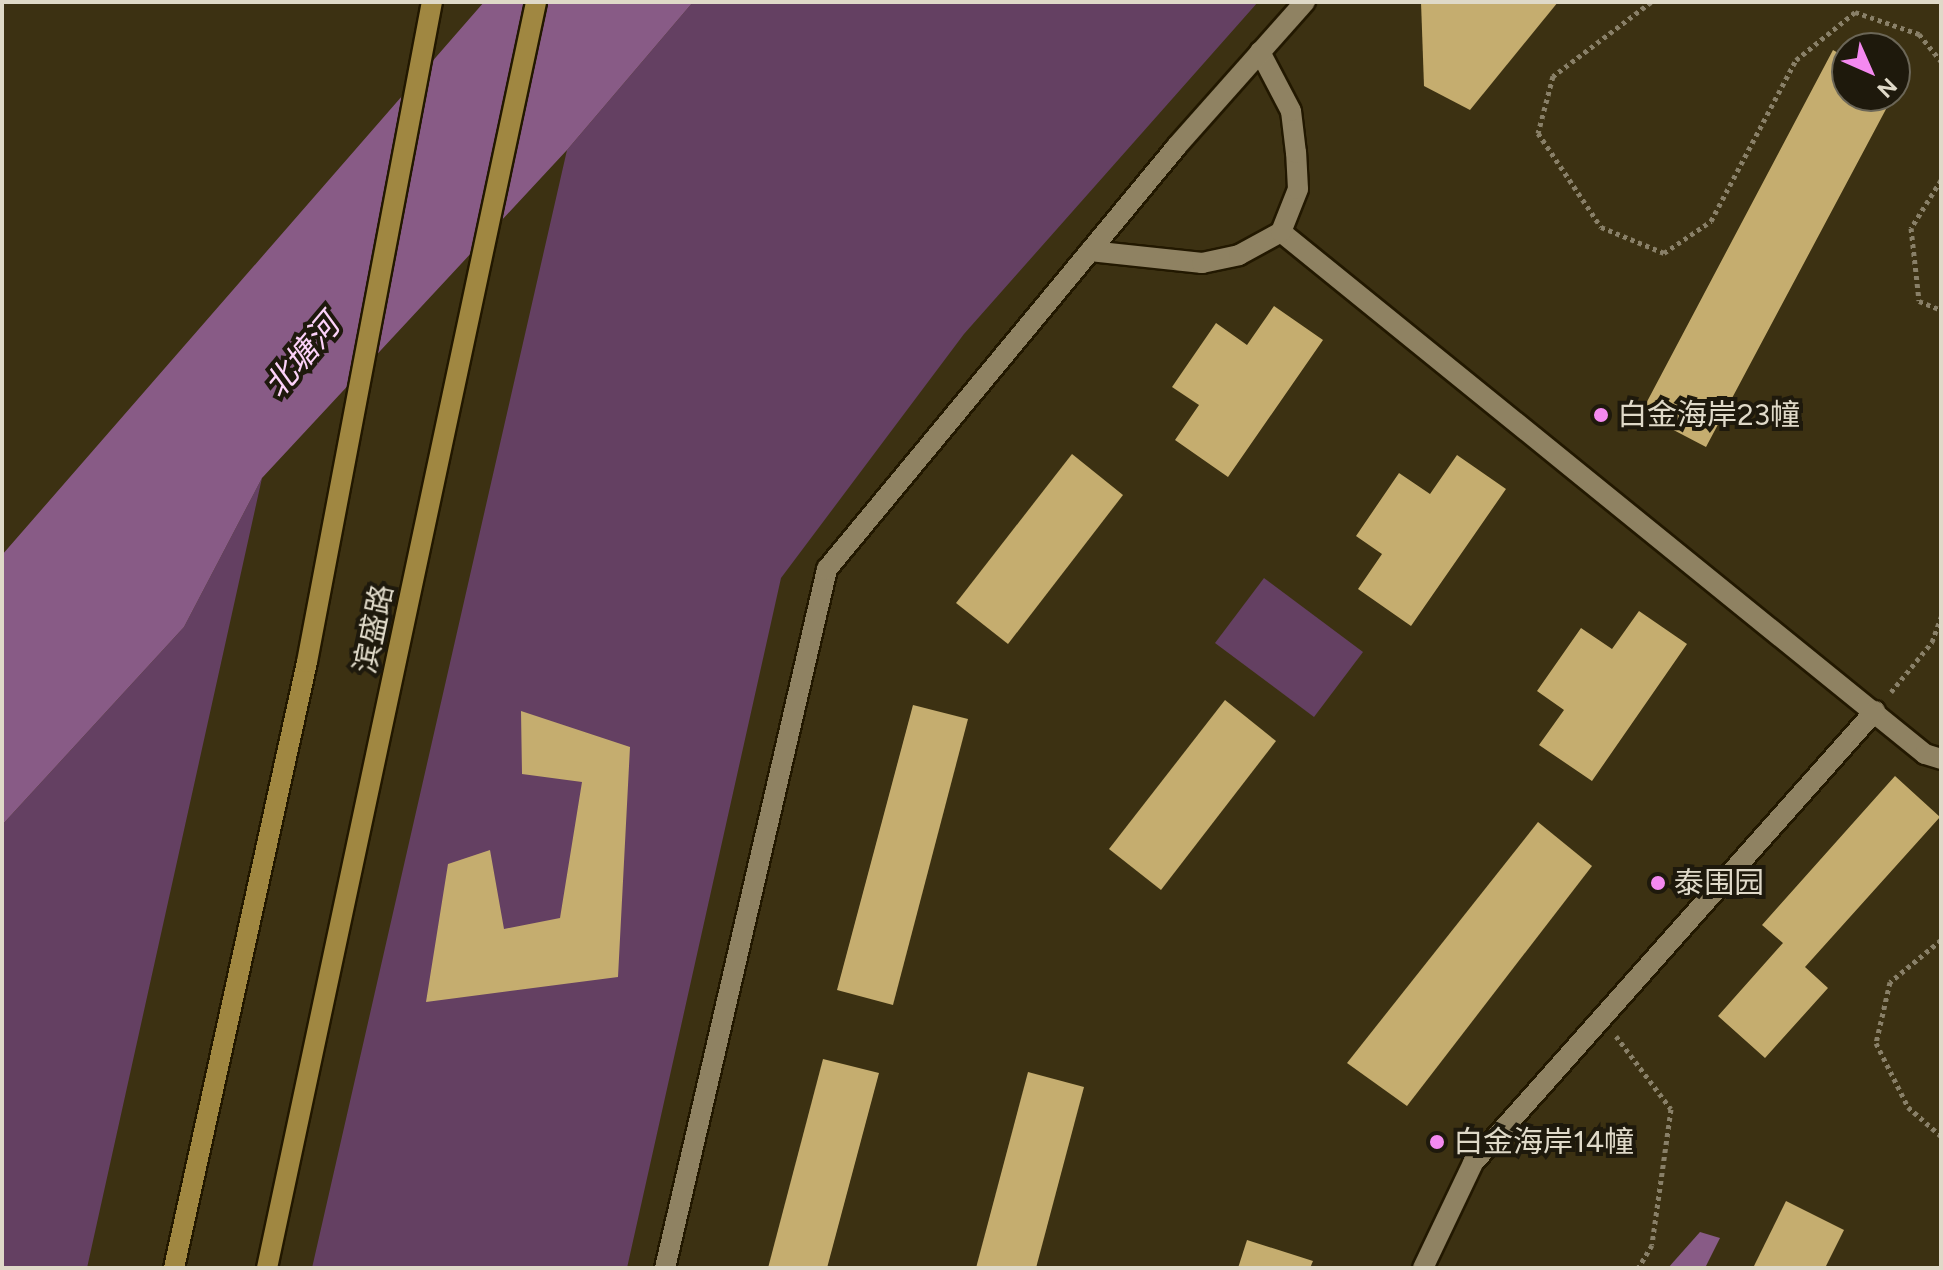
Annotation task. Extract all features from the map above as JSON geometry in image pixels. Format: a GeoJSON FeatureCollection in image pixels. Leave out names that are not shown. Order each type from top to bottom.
{"type":"FeatureCollection","features":[{"type":"Feature","properties":{"kind":"main road","name":"滨盛路"},"geometry":{"type":"LineString","coordinates":[[174,1268],[307,662],[432,2]]}},
{"type":"Feature","properties":{"kind":"main road","name":"滨盛路"},"geometry":{"type":"LineString","coordinates":[[267,1268],[431,510],[536,2]]}},
{"type":"Feature","properties":{"kind":"street"},"geometry":{"type":"LineString","coordinates":[[665,1268],[827,569],[1090,251],[1305,2]]}},
{"type":"Feature","properties":{"kind":"street"},"geometry":{"type":"LineString","coordinates":[[1090,251],[1202,263],[1239,255],[1281,232],[1298,189],[1296,153],[1291,111],[1260,52]]}},
{"type":"Feature","properties":{"kind":"street"},"geometry":{"type":"LineString","coordinates":[[1281,232],[1875,711],[1941,759]]}},
{"type":"Feature","properties":{"kind":"street"},"geometry":{"type":"LineString","coordinates":[[1423,1268],[1473,1163],[1875,711]]}},
{"type":"Feature","properties":{"kind":"path"},"geometry":{"type":"LineString","coordinates":[[1651,2],[1553,76],[1538,133],[1601,227],[1664,253],[1711,221],[1796,60],[1855,12],[1919,34],[1941,61]]}},
{"type":"Feature","properties":{"kind":"path"},"geometry":{"type":"LineString","coordinates":[[1941,180],[1911,228],[1919,301],[1941,310]]}},
{"type":"Feature","properties":{"kind":"path"},"geometry":{"type":"LineString","coordinates":[[1875,711],[1932,642],[1941,617]]}},
{"type":"Feature","properties":{"kind":"path"},"geometry":{"type":"LineString","coordinates":[[1941,940],[1890,982],[1876,1043],[1908,1107],[1941,1136]]}},
{"type":"Feature","properties":{"kind":"path"},"geometry":{"type":"LineString","coordinates":[[1601,1016],[1671,1109],[1652,1245],[1638,1268]]}},
{"type":"Feature","properties":{"kind":"shaded area"},"geometry":{"type":"Polygon","coordinates":[[[693,2],[1258,2],[964,334],[781,578],[627,1268],[312,1268],[567,150],[693,2]]]}},
{"type":"Feature","properties":{"kind":"shaded area"},"geometry":{"type":"Polygon","coordinates":[[[262,478],[87,1268],[2,1268],[2,825],[184,627],[262,478]]]}},
{"type":"Feature","properties":{"kind":"shaded area"},"geometry":{"type":"Polygon","coordinates":[[[1264,578],[1363,652],[1314,717],[1215,643],[1264,578]]]}},
{"type":"Feature","properties":{"kind":"water","name":"北塘河"},"geometry":{"type":"Polygon","coordinates":[[[484,2],[693,2],[567,150],[262,478],[184,627],[2,825],[2,555],[484,2]]]}},
{"type":"Feature","properties":{"kind":"water"},"geometry":{"type":"Polygon","coordinates":[[[1700,1232],[1720,1238],[1705,1268],[1668,1268],[1700,1232]]]}},
{"type":"Feature","properties":{"kind":"building"},"geometry":{"type":"Polygon","coordinates":[[[1421,2],[1558,2],[1470,110],[1424,86],[1421,2]]]}},
{"type":"Feature","properties":{"kind":"building"},"geometry":{"type":"Polygon","coordinates":[[[1831,54],[1831,112],[1884,112],[1706,447],[1641,413],[1831,54]]]}},
{"type":"Feature","properties":{"kind":"building"},"geometry":{"type":"Polygon","coordinates":[[[1274,306],[1323,340],[1228,477],[1175,440],[1199,405],[1172,387],[1216,323],[1247,345],[1274,306]]]}},
{"type":"Feature","properties":{"kind":"building"},"geometry":{"type":"Polygon","coordinates":[[[1072,454],[1123,495],[1008,644],[956,603],[1072,454]]]}},
{"type":"Feature","properties":{"kind":"building"},"geometry":{"type":"Polygon","coordinates":[[[1457,455],[1506,489],[1411,626],[1358,589],[1382,554],[1356,536],[1399,473],[1430,494],[1457,455]]]}},
{"type":"Feature","properties":{"kind":"building"},"geometry":{"type":"Polygon","coordinates":[[[1639,611],[1687,644],[1592,781],[1539,745],[1564,710],[1537,691],[1581,628],[1612,649],[1639,611]]]}},
{"type":"Feature","properties":{"kind":"building"},"geometry":{"type":"Polygon","coordinates":[[[1225,700],[1276,741],[1161,890],[1109,849],[1225,700]]]}},
{"type":"Feature","properties":{"kind":"building"},"geometry":{"type":"Polygon","coordinates":[[[913,705],[968,719],[893,1005],[837,990],[913,705]]]}},
{"type":"Feature","properties":{"kind":"building"},"geometry":{"type":"Polygon","coordinates":[[[521,711],[630,747],[618,977],[426,1002],[448,864],[490,850],[504,929],[560,918],[582,782],[522,774],[521,711]]]}},
{"type":"Feature","properties":{"kind":"building"},"geometry":{"type":"Polygon","coordinates":[[[1895,776],[1940,817],[1805,967],[1828,988],[1765,1058],[1718,1016],[1783,943],[1762,925],[1895,776]]]}},
{"type":"Feature","properties":{"kind":"building"},"geometry":{"type":"Polygon","coordinates":[[[1538,822],[1592,866],[1407,1106],[1347,1063],[1538,822]]]}},
{"type":"Feature","properties":{"kind":"building"},"geometry":{"type":"Polygon","coordinates":[[[823,1059],[879,1073],[827,1268],[768,1268],[823,1059]]]}},
{"type":"Feature","properties":{"kind":"building"},"geometry":{"type":"Polygon","coordinates":[[[1028,1072],[1084,1087],[1036,1268],[976,1268],[1028,1072]]]}},
{"type":"Feature","properties":{"kind":"building"},"geometry":{"type":"Polygon","coordinates":[[[1786,1201],[1844,1230],[1825,1268],[1753,1268],[1786,1201]]]}},
{"type":"Feature","properties":{"kind":"building"},"geometry":{"type":"Polygon","coordinates":[[[1247,1240],[1313,1261],[1310,1268],[1238,1268],[1247,1240]]]}},
{"type":"Feature","properties":{"kind":"place","name":"白金海岸23幢"},"geometry":{"type":"Point","coordinates":[1601,415]}},
{"type":"Feature","properties":{"kind":"place","name":"泰围园"},"geometry":{"type":"Point","coordinates":[1658,883]}},
{"type":"Feature","properties":{"kind":"place","name":"白金海岸14幢"},"geometry":{"type":"Point","coordinates":[1437,1142]}}]}
